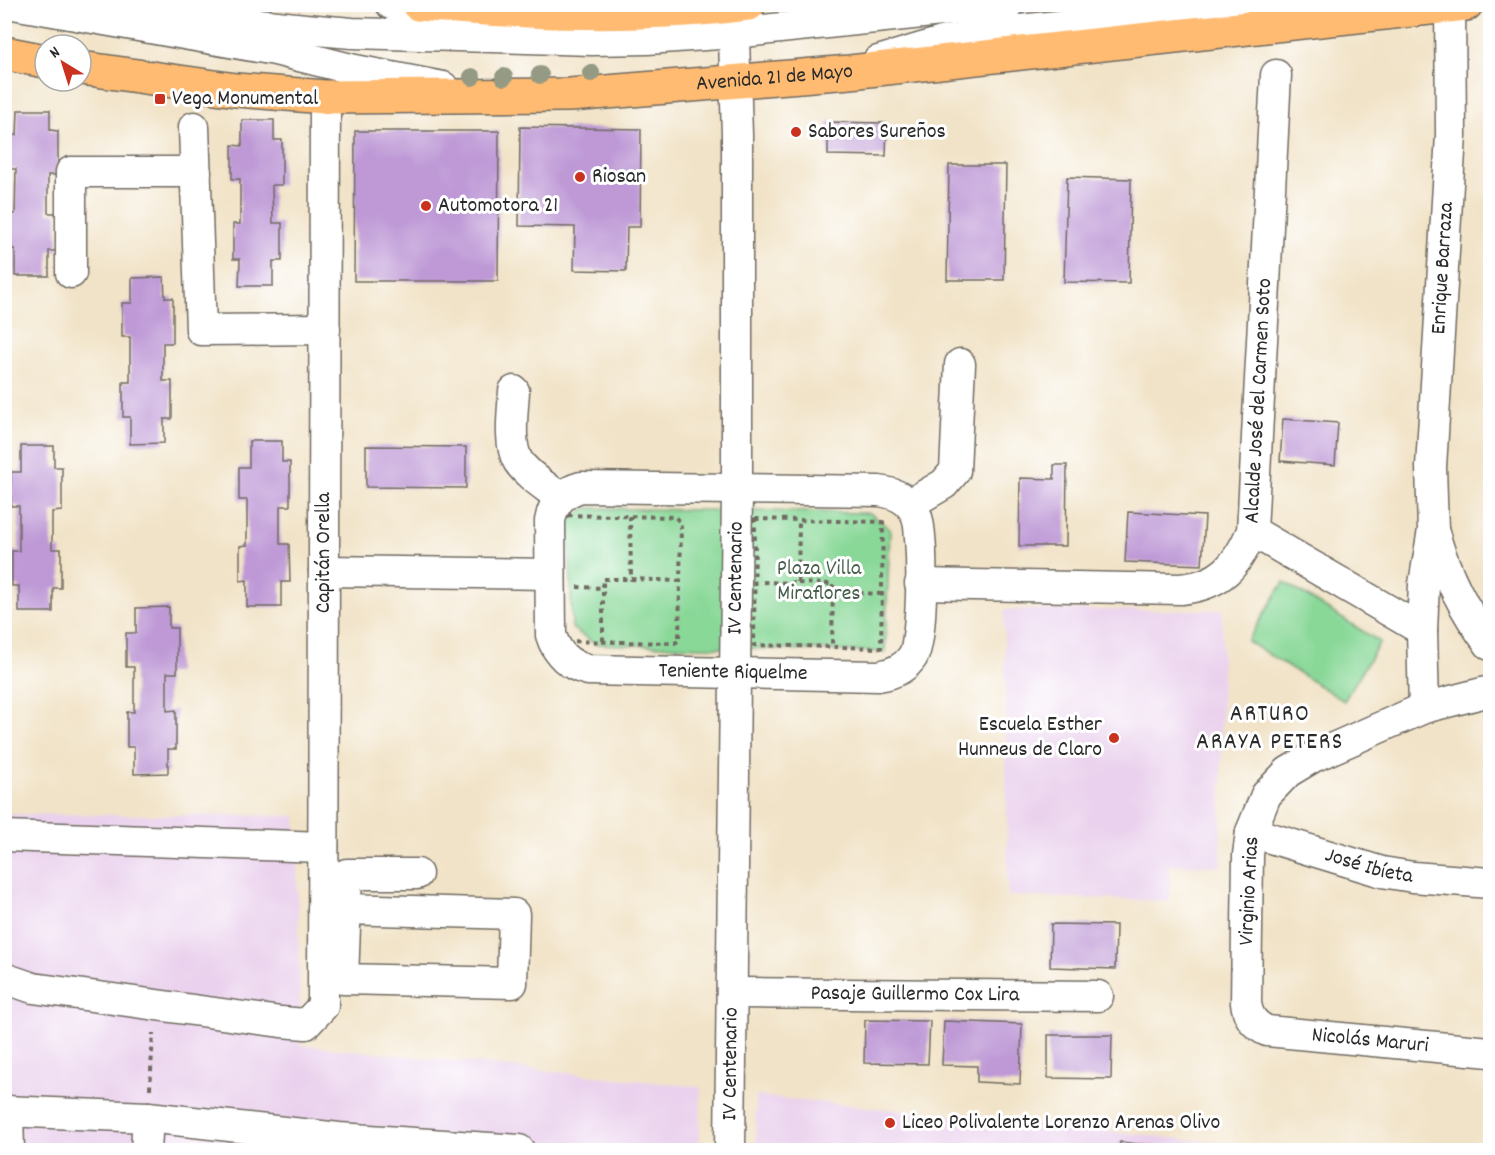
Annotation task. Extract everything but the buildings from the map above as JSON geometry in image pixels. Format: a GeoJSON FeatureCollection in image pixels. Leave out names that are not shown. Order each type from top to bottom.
{"type":"FeatureCollection","features":[{"type":"Feature","properties":{"kind":"main road"},"geometry":{"type":"LineString","coordinates":[[418,4],[474,9],[739,15]]}},
{"type":"Feature","properties":{"kind":"main road","name":"Avenida 21 de Mayo"},"geometry":{"type":"LineString","coordinates":[[93,70],[236,90],[325,97],[570,95],[850,72],[1455,5]]}},
{"type":"Feature","properties":{"kind":"main road"},"geometry":{"type":"LineString","coordinates":[[4,53],[33,59]]}},
{"type":"Feature","properties":{"kind":"street"},"geometry":{"type":"LineString","coordinates":[[13,4],[275,50],[355,70],[489,95]]}},
{"type":"Feature","properties":{"kind":"street"},"geometry":{"type":"LineString","coordinates":[[144,4],[258,24],[306,29],[352,33],[531,39],[647,39],[739,15],[1008,4]]}},
{"type":"Feature","properties":{"kind":"street"},"geometry":{"type":"LineString","coordinates":[[391,4],[494,32],[531,39]]}},
{"type":"Feature","properties":{"kind":"street"},"geometry":{"type":"LineString","coordinates":[[850,72],[912,49],[945,41],[1009,31],[1265,4]]}},
{"type":"Feature","properties":{"kind":"street","name":"Enrique Barraza"},"geometry":{"type":"LineString","coordinates":[[1424,708],[1422,630],[1424,584],[1433,530],[1431,467],[1451,135],[1455,5]]}},
{"type":"Feature","properties":{"kind":"street","name":"IV Centenario"},"geometry":{"type":"LineString","coordinates":[[730,1150],[737,489],[735,82],[739,15]]}},
{"type":"Feature","properties":{"kind":"street","name":"Alcalde José del Carmen Soto"},"geometry":{"type":"LineString","coordinates":[[1276,75],[1252,531],[1422,630]]}},
{"type":"Feature","properties":{"kind":"street","name":"Capitán Orella"},"geometry":{"type":"LineString","coordinates":[[154,1005],[306,1024],[323,1006],[334,909],[323,847],[325,97]]}},
{"type":"Feature","properties":{"kind":"street"},"geometry":{"type":"LineString","coordinates":[[194,127],[201,330],[325,329]]}},
{"type":"Feature","properties":{"kind":"street"},"geometry":{"type":"LineString","coordinates":[[71,273],[71,172],[196,172]]}},
{"type":"Feature","properties":{"kind":"street"},"geometry":{"type":"LineString","coordinates":[[514,392],[512,441],[516,456],[524,468],[560,498],[573,489],[581,487],[879,491],[890,492],[910,504],[944,484],[955,471],[960,364]]}},
{"type":"Feature","properties":{"kind":"street","name":"Teniente Riquelme"},"geometry":{"type":"LineString","coordinates":[[560,498],[551,512],[550,521],[551,635],[561,656],[569,663],[588,670],[878,676],[898,670],[913,656],[917,646],[920,584],[919,522],[910,504]]}},
{"type":"Feature","properties":{"kind":"street","name":"Enrique Barraza"},"geometry":{"type":"LineString","coordinates":[[1433,530],[1450,580],[1476,626],[1491,645]]}},
{"type":"Feature","properties":{"kind":"street"},"geometry":{"type":"LineString","coordinates":[[920,584],[1181,590],[1197,588],[1213,582],[1225,573],[1245,547],[1252,531]]}},
{"type":"Feature","properties":{"kind":"street"},"geometry":{"type":"LineString","coordinates":[[324,572],[549,574]]}},
{"type":"Feature","properties":{"kind":"street","name":"Virginio Arias"},"geometry":{"type":"LineString","coordinates":[[1253,1022],[1247,1013],[1246,1003],[1248,855],[1251,832],[1266,795],[1288,772],[1313,757],[1424,708],[1491,692]]}},
{"type":"Feature","properties":{"kind":"street","name":"José Ibíeta"},"geometry":{"type":"LineString","coordinates":[[1251,832],[1382,872],[1413,877],[1491,883]]}},
{"type":"Feature","properties":{"kind":"street"},"geometry":{"type":"LineString","coordinates":[[4,836],[323,847]]}},
{"type":"Feature","properties":{"kind":"street"},"geometry":{"type":"LineString","coordinates":[[334,909],[514,914],[512,983],[343,978],[334,909],[346,874],[417,874]]}},
{"type":"Feature","properties":{"kind":"street"},"geometry":{"type":"LineString","coordinates":[[4,978],[33,988],[154,1005]]}},
{"type":"Feature","properties":{"kind":"street","name":"Pasaje Guillermo Cox Lira"},"geometry":{"type":"LineString","coordinates":[[732,993],[1098,996]]}},
{"type":"Feature","properties":{"kind":"street","name":"Nicolás Maruri"},"geometry":{"type":"LineString","coordinates":[[1253,1022],[1267,1031],[1491,1052]]}},
{"type":"Feature","properties":{"kind":"street"},"geometry":{"type":"LineString","coordinates":[[9,1150],[6,1111],[148,1117],[248,1139],[519,1150]]}},
{"type":"Feature","properties":{"kind":"street"},"geometry":{"type":"LineString","coordinates":[[146,1150],[148,1117]]}},
{"type":"Feature","properties":{"kind":"path"},"geometry":{"type":"LineString","coordinates":[[559,514],[630,516],[675,517],[681,523],[679,640],[675,643],[562,641],[558,635],[559,514]]}},
{"type":"Feature","properties":{"kind":"path"},"geometry":{"type":"LineString","coordinates":[[630,516],[631,579]]}},
{"type":"Feature","properties":{"kind":"path"},"geometry":{"type":"LineString","coordinates":[[755,519],[884,522],[881,648],[754,645],[754,582],[755,519]]}},
{"type":"Feature","properties":{"kind":"path"},"geometry":{"type":"LineString","coordinates":[[798,583],[799,520]]}},
{"type":"Feature","properties":{"kind":"path"},"geometry":{"type":"LineString","coordinates":[[603,641],[603,579],[680,580]]}},
{"type":"Feature","properties":{"kind":"path"},"geometry":{"type":"LineString","coordinates":[[754,582],[832,584],[832,647]]}},
{"type":"Feature","properties":{"kind":"path"},"geometry":{"type":"LineString","coordinates":[[832,592],[882,594]]}},
{"type":"Feature","properties":{"kind":"path"},"geometry":{"type":"LineString","coordinates":[[148,1117],[154,1005]]}},
{"type":"Feature","properties":{"kind":"shaded area","name":"Escuela Esther Hunneus de Claro"},"geometry":{"type":"Polygon","coordinates":[[[1004,610],[1222,610],[1221,866],[1169,865],[1170,901],[1008,896],[1004,610]]]}},
{"type":"Feature","properties":{"kind":"shaded area"},"geometry":{"type":"Polygon","coordinates":[[[5,814],[296,816],[301,1045],[701,1087],[699,1150],[5,1150],[5,814]]]}},
{"type":"Feature","properties":{"kind":"shaded area","name":"Liceo Polivalente Lorenzo Arenas Olivo"},"geometry":{"type":"Polygon","coordinates":[[[756,1096],[1293,1150],[756,1150],[756,1096]]]}},
{"type":"Feature","properties":{"kind":"green space","name":"Plaza Villa Miraflores"},"geometry":{"type":"Polygon","coordinates":[[[586,508],[870,513],[890,529],[885,652],[595,644],[572,628],[569,521],[586,508]]]}},
{"type":"Feature","properties":{"kind":"green space"},"geometry":{"type":"Polygon","coordinates":[[[1284,582],[1380,642],[1344,701],[1247,641],[1284,582]]]}},
{"type":"Feature","properties":{"kind":"place","name":"Vega Monumental"},"geometry":{"type":"Point","coordinates":[160,99]}},
{"type":"Feature","properties":{"kind":"place","name":"Sabores Sureños"},"geometry":{"type":"Point","coordinates":[796,132]}},
{"type":"Feature","properties":{"kind":"place","name":"Riosan"},"geometry":{"type":"Point","coordinates":[580,177]}},
{"type":"Feature","properties":{"kind":"place","name":"Automotora 21"},"geometry":{"type":"Point","coordinates":[426,206]}},
{"type":"Feature","properties":{"kind":"place","name":"Escuela Esther Hunneus de Claro"},"geometry":{"type":"Point","coordinates":[1114,738]}},
{"type":"Feature","properties":{"kind":"place","name":"Liceo Polivalente Lorenzo Arenas Olivo"},"geometry":{"type":"Point","coordinates":[890,1123]}},
{"type":"Feature","properties":{"kind":"district","name":"ARTURO ARAYA PETERS"},"geometry":{"type":"Point","coordinates":[1270,729]}}]}
